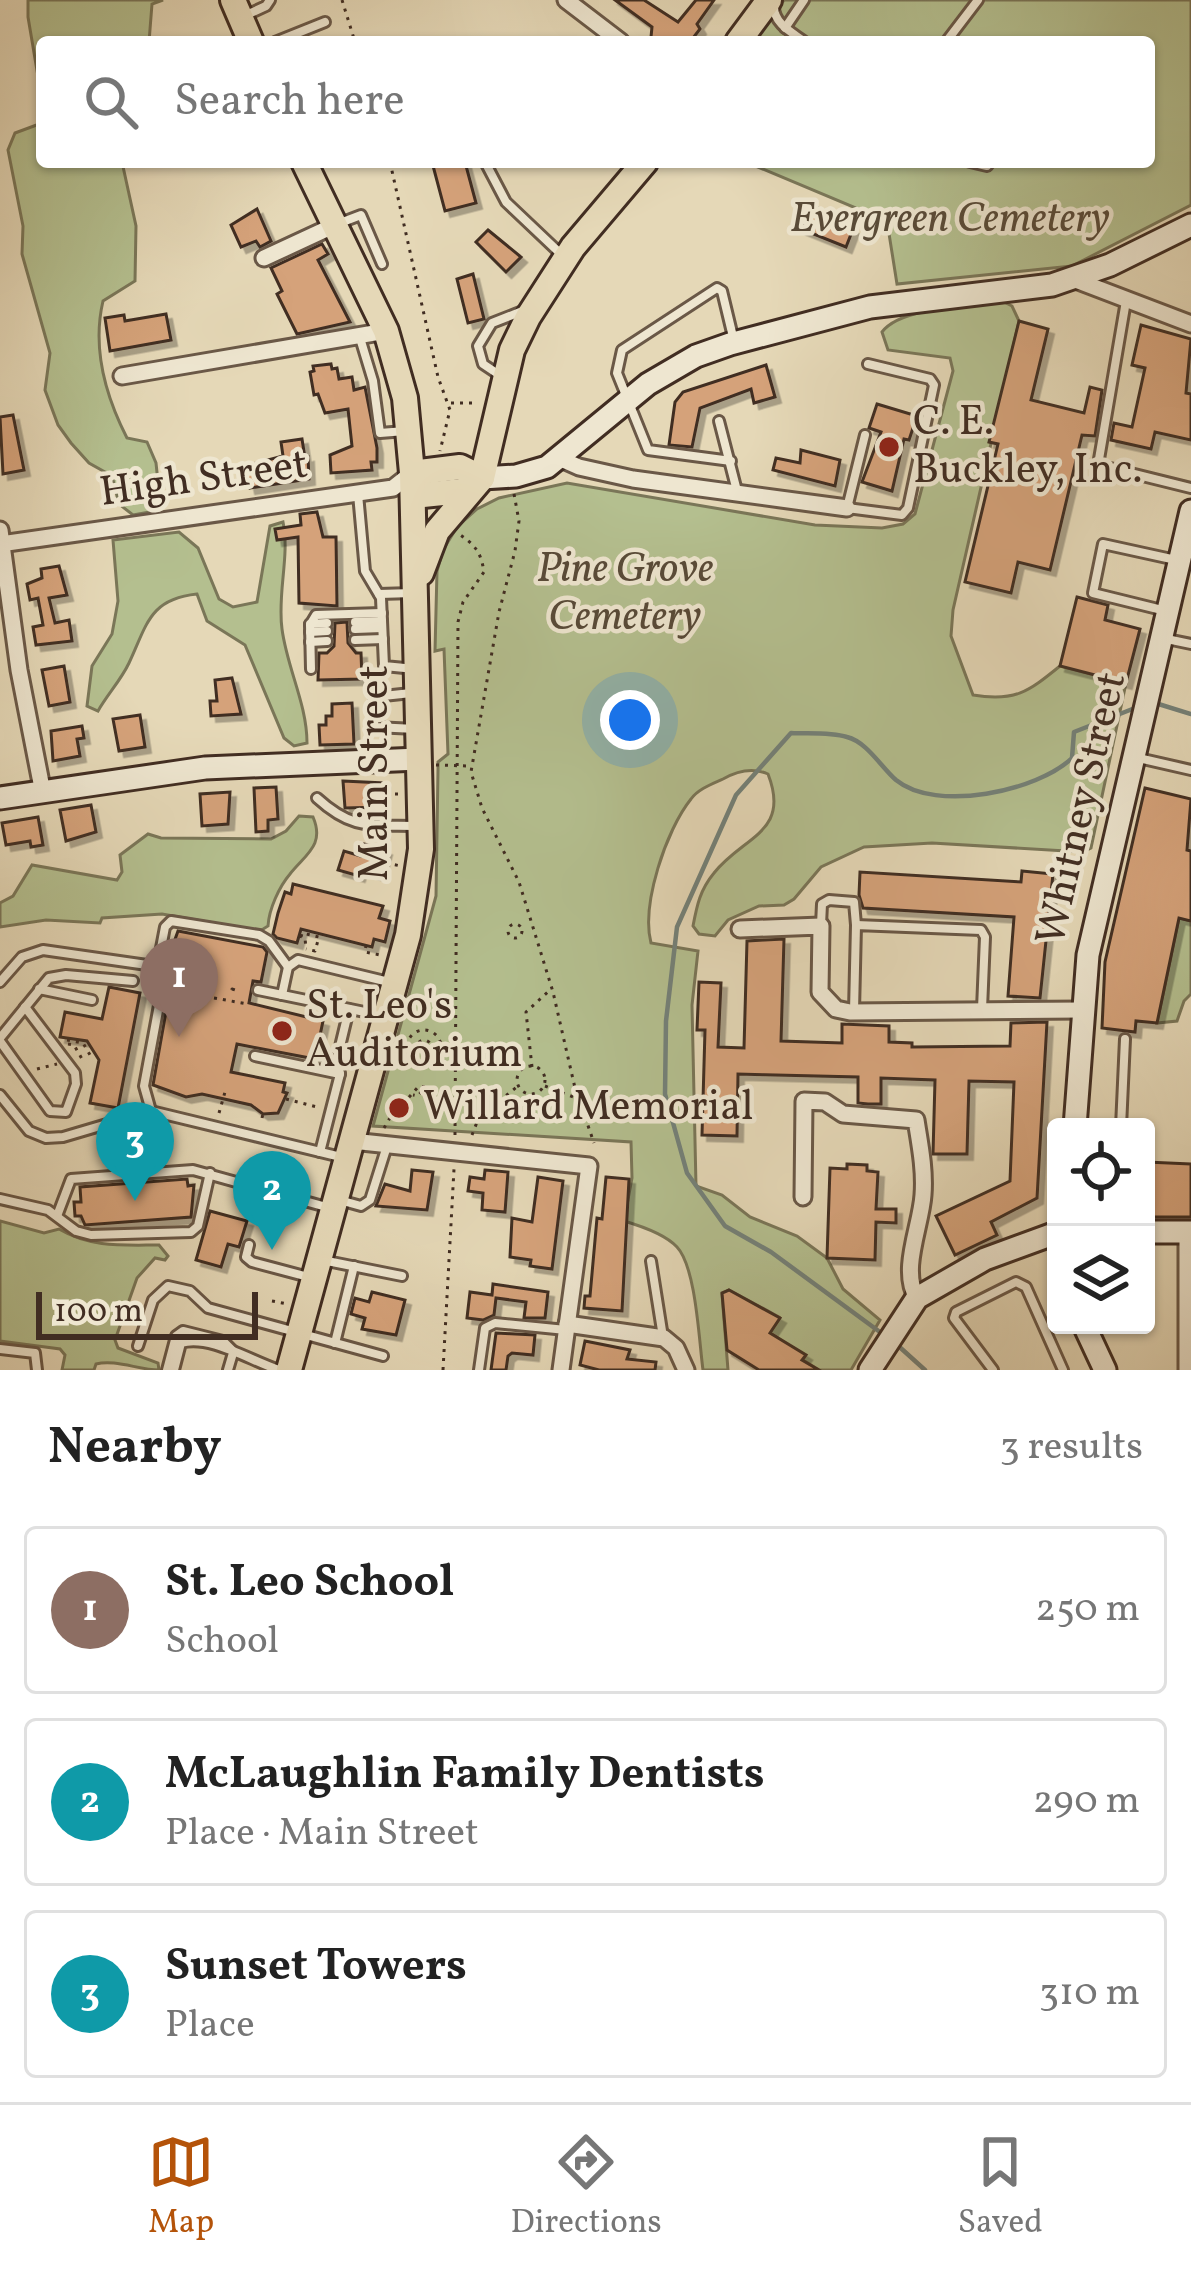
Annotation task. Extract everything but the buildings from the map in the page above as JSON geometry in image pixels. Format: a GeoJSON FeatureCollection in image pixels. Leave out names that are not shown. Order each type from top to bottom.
{"type":"FeatureCollection","features":[{"type":"Feature","properties":{"kind":"main road"},"geometry":{"type":"LineString","coordinates":[[743,36],[771,0]]}},
{"type":"Feature","properties":{"kind":"main road","name":"Main Street"},"geometry":{"type":"LineString","coordinates":[[290,1370],[418,882],[427,762],[418,729],[415,592],[406,486],[409,431],[400,372],[373,334],[307,168]]}},
{"type":"Feature","properties":{"kind":"main road"},"geometry":{"type":"LineString","coordinates":[[415,592],[437,531],[482,478],[512,350],[532,308],[565,258],[640,168]]}},
{"type":"Feature","properties":{"kind":"main road"},"geometry":{"type":"LineString","coordinates":[[406,486],[462,491],[482,478],[531,474],[561,459],[629,398],[696,356],[735,342],[870,307],[1035,289],[1072,279],[1191,225]]}},
{"type":"Feature","properties":{"kind":"main road","name":"Whitney Street"},"geometry":{"type":"LineString","coordinates":[[1076,1118],[1082,1010],[1102,889],[1191,511]]}},
{"type":"Feature","properties":{"kind":"main road"},"geometry":{"type":"LineString","coordinates":[[0,798],[205,768],[427,762]]}},
{"type":"Feature","properties":{"kind":"main road"},"geometry":{"type":"LineString","coordinates":[[1155,1232],[1189,1232]]}},
{"type":"Feature","properties":{"kind":"main road"},"geometry":{"type":"LineString","coordinates":[[870,1369],[912,1305],[972,1265],[1047,1236]]}},
{"type":"Feature","properties":{"kind":"main road"},"geometry":{"type":"LineString","coordinates":[[1088,1334],[1105,1370]]}},
{"type":"Feature","properties":{"kind":"street"},"geometry":{"type":"LineString","coordinates":[[566,0],[613,36]]}},
{"type":"Feature","properties":{"kind":"street"},"geometry":{"type":"LineString","coordinates":[[264,258],[333,226]]}},
{"type":"Feature","properties":{"kind":"street"},"geometry":{"type":"LineString","coordinates":[[1072,279],[1191,324]]}},
{"type":"Feature","properties":{"kind":"street"},"geometry":{"type":"LineString","coordinates":[[122,376],[373,334]]}},
{"type":"Feature","properties":{"kind":"street"},"geometry":{"type":"LineString","coordinates":[[561,459],[604,474],[847,508]]}},
{"type":"Feature","properties":{"kind":"street","name":"High Street"},"geometry":{"type":"LineString","coordinates":[[1,539],[406,486]]}},
{"type":"Feature","properties":{"kind":"street"},"geometry":{"type":"LineString","coordinates":[[1,539],[19,670],[43,793]]}},
{"type":"Feature","properties":{"kind":"street"},"geometry":{"type":"LineString","coordinates":[[740,929],[821,926],[820,992],[836,1009],[1082,1010]]}},
{"type":"Feature","properties":{"kind":"street"},"geometry":{"type":"LineString","coordinates":[[803,1197],[804,1101],[825,1102],[843,1114],[916,1120],[924,1192],[911,1267],[912,1305]]}},
{"type":"Feature","properties":{"kind":"street"},"geometry":{"type":"LineString","coordinates":[[349,1149],[386,1138],[589,1166],[561,1370]]}},
{"type":"Feature","properties":{"kind":"street"},"geometry":{"type":"LineString","coordinates":[[1187,1370],[1189,1232]]}},
{"type":"Feature","properties":{"kind":"street"},"geometry":{"type":"LineString","coordinates":[[567,1327],[664,1338],[676,1348],[686,1370]]}},
{"type":"Feature","properties":{"kind":"lane"},"geometry":{"type":"LineString","coordinates":[[237,9],[266,6],[270,0]]}},
{"type":"Feature","properties":{"kind":"lane"},"geometry":{"type":"LineString","coordinates":[[771,0],[774,15],[796,36]]}},
{"type":"Feature","properties":{"kind":"lane"},"geometry":{"type":"LineString","coordinates":[[785,28],[804,0]]}},
{"type":"Feature","properties":{"kind":"lane"},"geometry":{"type":"LineString","coordinates":[[951,36],[978,0]]}},
{"type":"Feature","properties":{"kind":"lane"},"geometry":{"type":"LineString","coordinates":[[290,36],[325,22]]}},
{"type":"Feature","properties":{"kind":"lane"},"geometry":{"type":"LineString","coordinates":[[486,168],[506,202],[565,258]]}},
{"type":"Feature","properties":{"kind":"lane"},"geometry":{"type":"LineString","coordinates":[[333,226],[361,215],[382,263]]}},
{"type":"Feature","properties":{"kind":"lane"},"geometry":{"type":"LineString","coordinates":[[731,461],[648,450],[617,373],[622,350],[717,288],[722,291],[735,342]]}},
{"type":"Feature","properties":{"kind":"lane"},"geometry":{"type":"LineString","coordinates":[[1126,299],[1098,465],[1191,488]]}},
{"type":"Feature","properties":{"kind":"lane"},"geometry":{"type":"LineString","coordinates":[[865,435],[847,508],[896,515],[905,512],[934,385],[930,379],[868,364]]}},
{"type":"Feature","properties":{"kind":"lane"},"geometry":{"type":"LineString","coordinates":[[719,421],[736,493]]}},
{"type":"Feature","properties":{"kind":"lane"},"geometry":{"type":"LineString","coordinates":[[358,494],[364,572],[379,594],[385,668],[417,681]]}},
{"type":"Feature","properties":{"kind":"lane"},"geometry":{"type":"LineString","coordinates":[[1167,611],[1093,593],[1102,544],[1179,560]]}},
{"type":"Feature","properties":{"kind":"lane"},"geometry":{"type":"LineString","coordinates":[[379,594],[415,592]]}},
{"type":"Feature","properties":{"kind":"lane"},"geometry":{"type":"LineString","coordinates":[[310,669],[310,632],[320,614],[382,625]]}},
{"type":"Feature","properties":{"kind":"lane"},"geometry":{"type":"LineString","coordinates":[[382,625],[355,630],[382,625]]}},
{"type":"Feature","properties":{"kind":"lane"},"geometry":{"type":"LineString","coordinates":[[310,632],[327,632],[310,632]]}},
{"type":"Feature","properties":{"kind":"lane"},"geometry":{"type":"LineString","coordinates":[[1161,638],[1191,644]]}},
{"type":"Feature","properties":{"kind":"lane"},"geometry":{"type":"LineString","coordinates":[[417,681],[374,697],[374,728],[418,729]]}},
{"type":"Feature","properties":{"kind":"lane"},"geometry":{"type":"LineString","coordinates":[[1133,757],[1191,770]]}},
{"type":"Feature","properties":{"kind":"lane"},"geometry":{"type":"LineString","coordinates":[[317,798],[349,822],[420,826]]}},
{"type":"Feature","properties":{"kind":"lane"},"geometry":{"type":"LineString","coordinates":[[821,926],[822,904],[854,902],[854,1012]]}},
{"type":"Feature","properties":{"kind":"lane"},"geometry":{"type":"LineString","coordinates":[[151,1111],[143,1086],[162,989],[157,969],[165,927],[172,921],[259,935],[288,968]]}},
{"type":"Feature","properties":{"kind":"lane"},"geometry":{"type":"LineString","coordinates":[[856,925],[981,931],[985,937],[982,1011]]}},
{"type":"Feature","properties":{"kind":"lane"},"geometry":{"type":"LineString","coordinates":[[0,982],[22,957],[43,950],[150,964],[157,969]]}},
{"type":"Feature","properties":{"kind":"lane"},"geometry":{"type":"LineString","coordinates":[[281,995],[288,968],[298,960],[394,983]]}},
{"type":"Feature","properties":{"kind":"lane"},"geometry":{"type":"LineString","coordinates":[[25,1007],[76,1076],[66,1112],[50,1111],[0,1040],[25,1007],[39,989],[49,979],[134,981]]}},
{"type":"Feature","properties":{"kind":"lane"},"geometry":{"type":"LineString","coordinates":[[39,989],[92,1000]]}},
{"type":"Feature","properties":{"kind":"lane"},"geometry":{"type":"LineString","coordinates":[[258,991],[385,1017]]}},
{"type":"Feature","properties":{"kind":"lane"},"geometry":{"type":"LineString","coordinates":[[320,1152],[340,1074],[338,1059],[349,1009]]}},
{"type":"Feature","properties":{"kind":"lane"},"geometry":{"type":"LineString","coordinates":[[1121,1118],[1125,1040]]}},
{"type":"Feature","properties":{"kind":"lane"},"geometry":{"type":"LineString","coordinates":[[255,1056],[340,1074]]}},
{"type":"Feature","properties":{"kind":"lane"},"geometry":{"type":"LineString","coordinates":[[0,1095],[29,1131],[46,1138],[151,1111],[320,1152],[349,1149]]}},
{"type":"Feature","properties":{"kind":"lane"},"geometry":{"type":"LineString","coordinates":[[57,1216],[71,1179],[185,1169],[361,1206],[369,1202],[386,1138]]}},
{"type":"Feature","properties":{"kind":"lane"},"geometry":{"type":"LineString","coordinates":[[0,1199],[48,1210],[76,1231],[91,1235],[190,1232],[198,1226],[210,1173]]}},
{"type":"Feature","properties":{"kind":"lane"},"geometry":{"type":"LineString","coordinates":[[249,1245],[246,1257],[252,1262],[316,1269],[354,1266],[402,1276]]}},
{"type":"Feature","properties":{"kind":"lane"},"geometry":{"type":"LineString","coordinates":[[651,1261],[664,1338]]}},
{"type":"Feature","properties":{"kind":"lane"},"geometry":{"type":"LineString","coordinates":[[335,1343],[354,1266]]}},
{"type":"Feature","properties":{"kind":"lane"},"geometry":{"type":"LineString","coordinates":[[993,1370],[954,1318],[956,1312],[1016,1282],[1026,1287],[1063,1370]]}},
{"type":"Feature","properties":{"kind":"lane"},"geometry":{"type":"LineString","coordinates":[[138,1346],[153,1300],[168,1286],[190,1291],[208,1308],[383,1356]]}},
{"type":"Feature","properties":{"kind":"lane"},"geometry":{"type":"LineString","coordinates":[[479,1370],[485,1328],[496,1323],[567,1327]]}},
{"type":"Feature","properties":{"kind":"lane"},"geometry":{"type":"LineString","coordinates":[[170,1370],[181,1343],[187,1340],[233,1353],[258,1367],[279,1370]]}},
{"type":"Feature","properties":{"kind":"lane"},"geometry":{"type":"LineString","coordinates":[[0,1349],[38,1355],[37,1370]]}},
{"type":"Feature","properties":{"kind":"lane"},"geometry":{"type":"LineString","coordinates":[[231,1367],[233,1353]]}},
{"type":"Feature","properties":{"kind":"path"},"geometry":{"type":"LineString","coordinates":[[342,0],[354,36]]}},
{"type":"Feature","properties":{"kind":"path"},"geometry":{"type":"LineString","coordinates":[[391,168],[438,377],[449,403],[440,453]]}},
{"type":"Feature","properties":{"kind":"path"},"geometry":{"type":"LineString","coordinates":[[449,403],[481,403]]}},
{"type":"Feature","properties":{"kind":"path"},"geometry":{"type":"LineString","coordinates":[[513,492],[518,535],[470,766],[478,799],[519,882],[594,1143]]}},
{"type":"Feature","properties":{"kind":"path"},"geometry":{"type":"LineString","coordinates":[[453,528],[473,543],[482,556],[484,572],[463,602],[458,622],[454,1134]]}},
{"type":"Feature","properties":{"kind":"path"},"geometry":{"type":"LineString","coordinates":[[427,762],[470,766]]}},
{"type":"Feature","properties":{"kind":"path"},"geometry":{"type":"LineString","coordinates":[[386,794],[396,794]]}},
{"type":"Feature","properties":{"kind":"path"},"geometry":{"type":"LineString","coordinates":[[386,863],[403,866]]}},
{"type":"Feature","properties":{"kind":"path"},"geometry":{"type":"LineString","coordinates":[[522,928],[532,926]]}},
{"type":"Feature","properties":{"kind":"path"},"geometry":{"type":"LineString","coordinates":[[367,946],[365,952],[384,956]]}},
{"type":"Feature","properties":{"kind":"path"},"geometry":{"type":"LineString","coordinates":[[532,1066],[526,1012],[552,990]]}},
{"type":"Feature","properties":{"kind":"path"},"geometry":{"type":"LineString","coordinates":[[231,1001],[233,992]]}},
{"type":"Feature","properties":{"kind":"path"},"geometry":{"type":"LineString","coordinates":[[214,998],[248,1004]]}},
{"type":"Feature","properties":{"kind":"path"},"geometry":{"type":"LineString","coordinates":[[418,1031],[430,1031],[439,1040],[440,1052],[429,1063],[418,1063],[409,1054],[409,1038],[418,1031]]}},
{"type":"Feature","properties":{"kind":"path"},"geometry":{"type":"LineString","coordinates":[[62,1039],[83,1043],[92,1053],[82,1059],[62,1039]]}},
{"type":"Feature","properties":{"kind":"path"},"geometry":{"type":"LineString","coordinates":[[418,1050],[422,1040],[431,1044]]}},
{"type":"Feature","properties":{"kind":"path"},"geometry":{"type":"LineString","coordinates":[[409,1054],[428,1053],[439,1040]]}},
{"type":"Feature","properties":{"kind":"path"},"geometry":{"type":"LineString","coordinates":[[41,1067],[49,1066]]}},
{"type":"Feature","properties":{"kind":"path"},"geometry":{"type":"LineString","coordinates":[[472,1136],[479,1117],[518,1086],[522,1070],[532,1066]]}},
{"type":"Feature","properties":{"kind":"path"},"geometry":{"type":"LineString","coordinates":[[518,1086],[529,1094],[544,1086],[542,1072],[532,1066]]}},
{"type":"Feature","properties":{"kind":"path"},"geometry":{"type":"LineString","coordinates":[[544,1086],[579,1100]]}},
{"type":"Feature","properties":{"kind":"path"},"geometry":{"type":"LineString","coordinates":[[221,1106],[226,1092]]}},
{"type":"Feature","properties":{"kind":"path"},"geometry":{"type":"LineString","coordinates":[[386,1138],[396,1103],[403,1104],[413,1095]]}},
{"type":"Feature","properties":{"kind":"path"},"geometry":{"type":"LineString","coordinates":[[286,1099],[331,1111]]}},
{"type":"Feature","properties":{"kind":"path"},"geometry":{"type":"LineString","coordinates":[[443,1370],[454,1162]]}},
{"type":"Feature","properties":{"kind":"path"},"geometry":{"type":"LineString","coordinates":[[272,1300],[290,1305]]}},
{"type":"Feature","properties":{"kind":"green space"},"geometry":{"type":"Polygon","coordinates":[[[28,0],[163,0],[152,4],[149,36],[36,36],[36,64],[28,0]]]}},
{"type":"Feature","properties":{"kind":"green space","name":"Evergreen Cemetery"},"geometry":{"type":"Polygon","coordinates":[[[784,0],[1191,0],[1191,205],[1072,266],[897,284],[887,221],[760,168],[1155,168],[1155,36],[757,36],[784,0]]]}},
{"type":"Feature","properties":{"kind":"green space"},"geometry":{"type":"Polygon","coordinates":[[[36,125],[36,168],[123,168],[136,226],[135,281],[103,301],[100,354],[112,405],[127,438],[147,442],[156,463],[161,510],[133,515],[119,504],[112,476],[89,463],[58,425],[45,390],[50,353],[22,254],[23,226],[8,150],[15,133],[36,125]]]}},
{"type":"Feature","properties":{"kind":"green space","name":"Pine Grove Cemetery"},"geometry":{"type":"Polygon","coordinates":[[[1004,302],[1012,306],[1019,321],[951,636],[973,695],[1020,693],[1060,666],[1126,683],[1091,848],[1083,852],[932,843],[864,847],[821,867],[784,905],[759,906],[728,920],[715,936],[699,934],[693,926],[702,892],[709,879],[769,821],[773,794],[768,774],[750,770],[710,785],[691,799],[658,868],[649,927],[651,943],[698,951],[692,1005],[696,1186],[722,1195],[750,1217],[797,1236],[827,1258],[843,1289],[880,1320],[851,1370],[819,1370],[770,1333],[779,1317],[729,1290],[722,1294],[728,1370],[703,1370],[693,1287],[683,1257],[666,1238],[624,1221],[632,1178],[631,1142],[373,1126],[436,896],[438,762],[448,754],[444,649],[435,651],[437,571],[457,527],[477,509],[499,498],[567,483],[815,525],[882,528],[903,524],[915,514],[953,371],[950,358],[888,350],[882,332],[921,312],[1004,302]]]}},
{"type":"Feature","properties":{"kind":"green space"},"geometry":{"type":"Polygon","coordinates":[[[283,522],[282,629],[307,743],[294,746],[284,738],[245,645],[207,621],[197,594],[159,608],[98,711],[87,706],[92,666],[112,634],[118,601],[113,540],[179,532],[198,548],[219,599],[233,607],[257,602],[270,526],[283,522]]]}},
{"type":"Feature","properties":{"kind":"green space"},"geometry":{"type":"Polygon","coordinates":[[[299,816],[313,817],[315,842],[282,885],[268,926],[260,931],[162,914],[102,918],[100,923],[46,920],[0,927],[0,903],[13,896],[32,865],[117,880],[122,872],[120,855],[148,834],[271,839],[299,816]]]}},
{"type":"Feature","properties":{"kind":"green space"},"geometry":{"type":"Polygon","coordinates":[[[1179,918],[1191,921],[1191,994],[1177,1021],[1157,1023],[1179,918]]]}},
{"type":"Feature","properties":{"kind":"green space"},"geometry":{"type":"Polygon","coordinates":[[[0,1221],[44,1233],[59,1229],[95,1242],[159,1245],[168,1256],[155,1258],[137,1278],[115,1340],[118,1348],[158,1363],[159,1370],[103,1363],[94,1370],[62,1370],[65,1355],[60,1349],[0,1341],[0,1221]]]}},
{"type":"Feature","properties":{"kind":"waterway"},"geometry":{"type":"LineString","coordinates":[[1152,702],[1191,714]]}},
{"type":"Feature","properties":{"kind":"waterway"},"geometry":{"type":"LineString","coordinates":[[884,1335],[771,1252],[725,1226],[687,1173],[665,1094],[666,1021],[677,927],[736,795],[791,733],[847,737],[914,790],[960,796],[1012,788],[1056,770],[1072,758],[1074,732],[1135,708]]}},
{"type":"Feature","properties":{"kind":"waterway"},"geometry":{"type":"LineString","coordinates":[[894,1342],[925,1370]]}},
{"type":"Feature","properties":{"kind":"place","name":"C. E. Buckley, Inc."},"geometry":{"type":"Point","coordinates":[889,447]}},
{"type":"Feature","properties":{"kind":"place","name":"St. Leo's Auditorium"},"geometry":{"type":"Point","coordinates":[282,1031]}},
{"type":"Feature","properties":{"kind":"place","name":"St. Leo School"},"geometry":{"type":"Point","coordinates":[179,1037]}},
{"type":"Feature","properties":{"kind":"place","name":"Willard Memorial"},"geometry":{"type":"Point","coordinates":[399,1108]}},
{"type":"Feature","properties":{"kind":"place","name":"Sunset Towers"},"geometry":{"type":"Point","coordinates":[135,1201]}},
{"type":"Feature","properties":{"kind":"place","name":"McLaughlin Family Dentists"},"geometry":{"type":"Point","coordinates":[272,1250]}}]}
